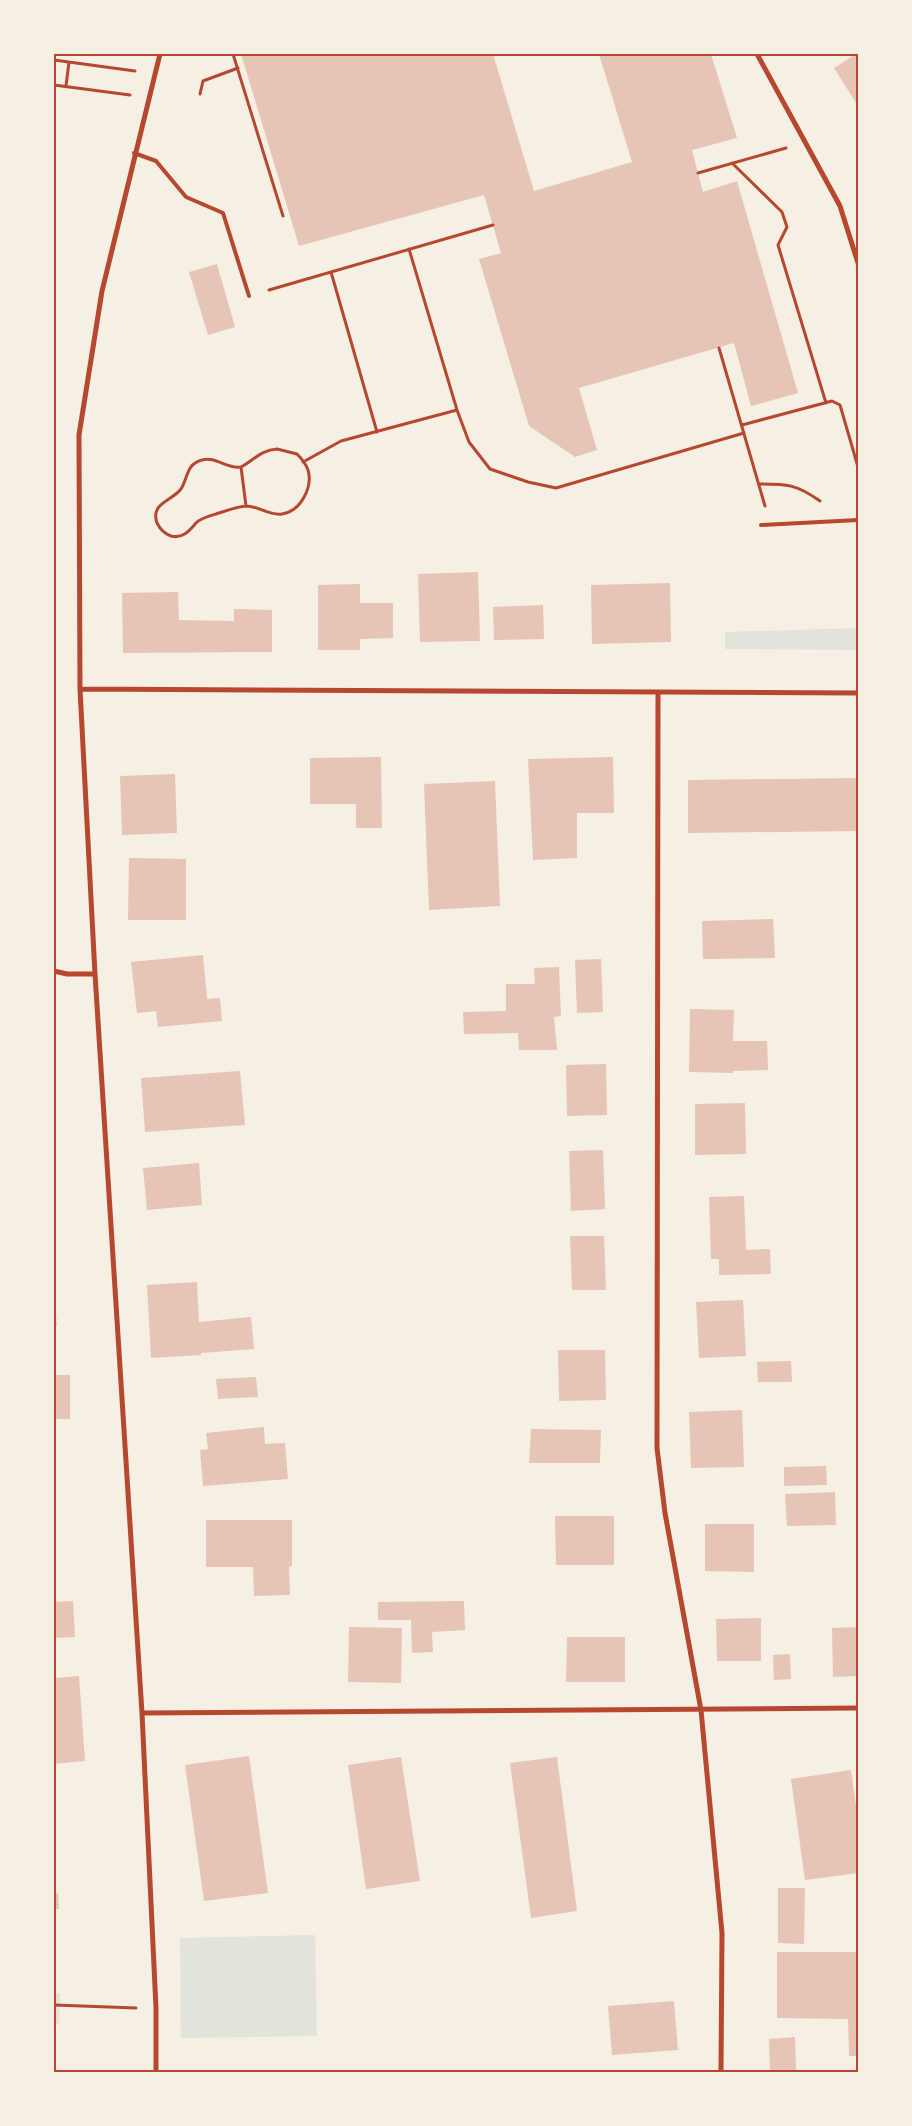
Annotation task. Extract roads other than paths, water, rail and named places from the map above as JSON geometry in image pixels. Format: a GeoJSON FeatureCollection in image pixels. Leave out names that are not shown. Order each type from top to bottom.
{"type":"FeatureCollection","features":[{"type":"Feature","properties":{"kind":"street"},"geometry":{"type":"LineString","coordinates":[[156,2072],[156,2008],[142,1713],[80,689],[79,435],[102,291],[160,54]]}},
{"type":"Feature","properties":{"kind":"street"},"geometry":{"type":"LineString","coordinates":[[757,54],[840,206],[858,263]]}},
{"type":"Feature","properties":{"kind":"street"},"geometry":{"type":"LineString","coordinates":[[80,689],[858,693]]}},
{"type":"Feature","properties":{"kind":"street"},"geometry":{"type":"LineString","coordinates":[[658,692],[657,1448],[666,1513],[701,1710],[722,1933],[721,2072]]}},
{"type":"Feature","properties":{"kind":"street"},"geometry":{"type":"LineString","coordinates":[[54,971],[67,974],[96,974]]}},
{"type":"Feature","properties":{"kind":"street"},"geometry":{"type":"LineString","coordinates":[[142,1713],[858,1708]]}},
{"type":"Feature","properties":{"kind":"lane"},"geometry":{"type":"LineString","coordinates":[[134,154],[156,161],[186,197],[223,213],[249,296]]}},
{"type":"Feature","properties":{"kind":"lane"},"geometry":{"type":"LineString","coordinates":[[761,525],[832,523],[858,520]]}}]}
